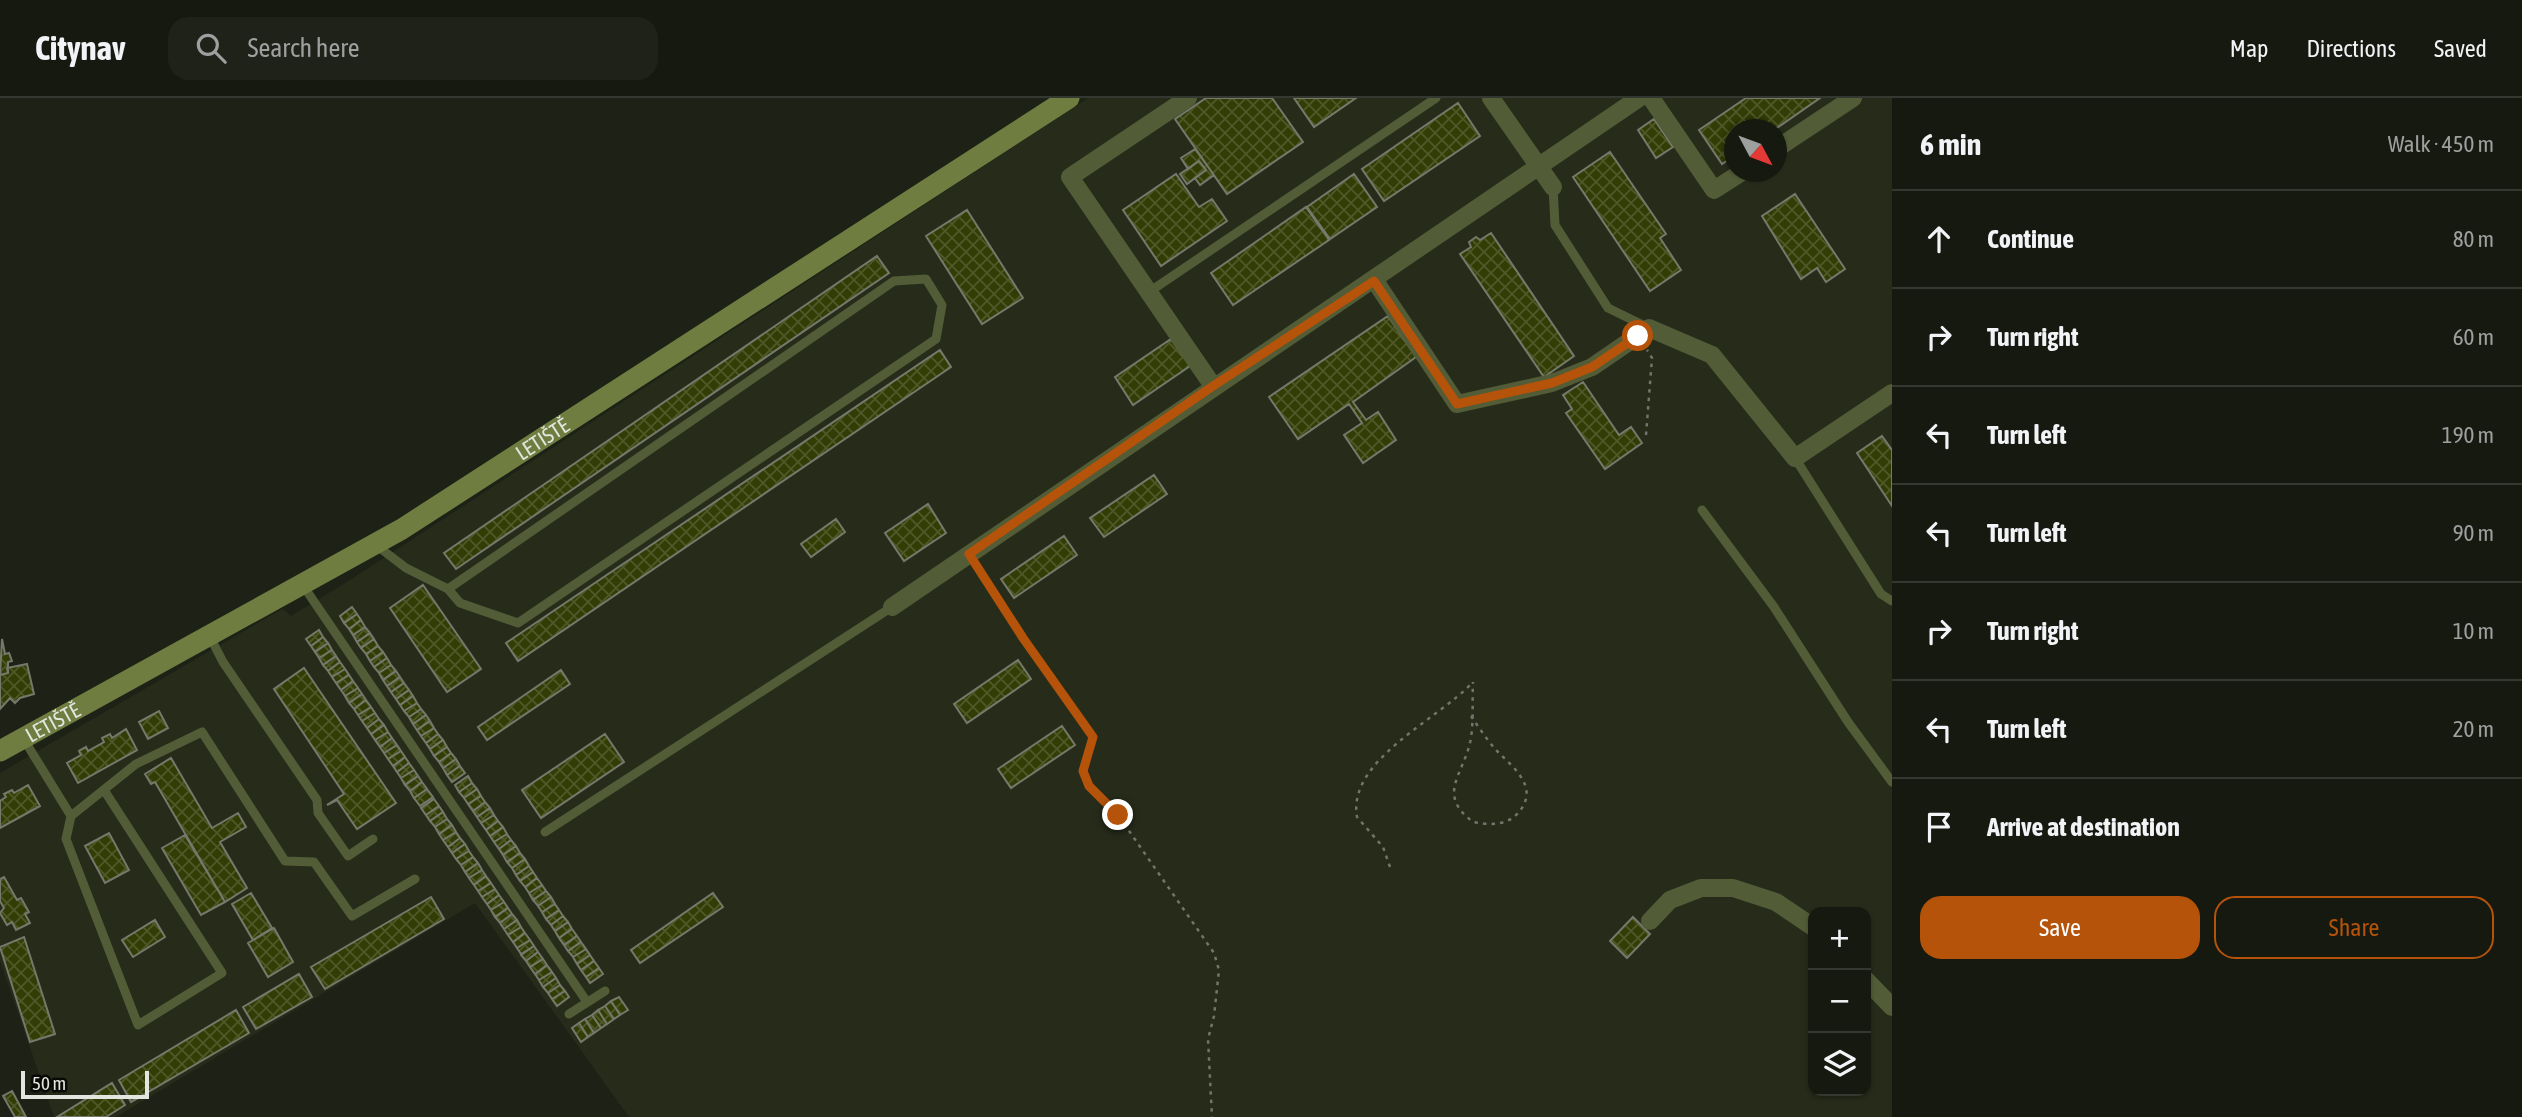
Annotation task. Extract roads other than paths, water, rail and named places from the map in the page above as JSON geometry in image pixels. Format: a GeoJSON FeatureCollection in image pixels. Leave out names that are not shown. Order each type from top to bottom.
{"type":"FeatureCollection","features":[{"type":"Feature","properties":{"kind":"street","name":"LETIŠTĚ"},"geometry":{"type":"LineString","coordinates":[[0,751],[374,544],[1069,98]]}},
{"type":"Feature","properties":{"kind":"street"},"geometry":{"type":"LineString","coordinates":[[1188,98],[1070,177],[1213,386]]}},
{"type":"Feature","properties":{"kind":"street"},"geometry":{"type":"LineString","coordinates":[[1491,98],[1553,187]]}},
{"type":"Feature","properties":{"kind":"street"},"geometry":{"type":"LineString","coordinates":[[891,607],[1213,386],[1374,281],[1639,98]]}},
{"type":"Feature","properties":{"kind":"street"},"geometry":{"type":"LineString","coordinates":[[1651,98],[1714,190],[1726,182]]}},
{"type":"Feature","properties":{"kind":"street"},"geometry":{"type":"LineString","coordinates":[[1787,142],[1853,98]]}},
{"type":"Feature","properties":{"kind":"street"},"geometry":{"type":"LineString","coordinates":[[1374,281],[1457,404],[1552,383],[1592,367],[1643,332],[1712,355],[1795,458],[1892,393]]}},
{"type":"Feature","properties":{"kind":"street"},"geometry":{"type":"LineString","coordinates":[[1650,921],[1670,900],[1701,888],[1733,888],[1776,902],[1808,924]]}},
{"type":"Feature","properties":{"kind":"street"},"geometry":{"type":"LineString","coordinates":[[1871,986],[1892,1007]]}},
{"type":"Feature","properties":{"kind":"lane"},"geometry":{"type":"LineString","coordinates":[[1149,292],[1436,98]]}},
{"type":"Feature","properties":{"kind":"lane"},"geometry":{"type":"LineString","coordinates":[[1553,187],[1555,225],[1608,308],[1643,332]]}},
{"type":"Feature","properties":{"kind":"lane"},"geometry":{"type":"LineString","coordinates":[[374,544],[406,568],[448,589],[460,603],[518,623],[936,339],[942,305],[926,279],[894,281],[448,589]]}},
{"type":"Feature","properties":{"kind":"lane"},"geometry":{"type":"LineString","coordinates":[[1795,458],[1881,594],[1892,601]]}},
{"type":"Feature","properties":{"kind":"lane"},"geometry":{"type":"LineString","coordinates":[[1702,510],[1774,607],[1848,722],[1892,782]]}},
{"type":"Feature","properties":{"kind":"lane"},"geometry":{"type":"LineString","coordinates":[[302,584],[587,1002]]}},
{"type":"Feature","properties":{"kind":"lane"},"geometry":{"type":"LineString","coordinates":[[545,832],[891,607]]}},
{"type":"Feature","properties":{"kind":"lane"},"geometry":{"type":"LineString","coordinates":[[209,636],[223,662],[317,800],[318,813],[348,856],[373,839]]}},
{"type":"Feature","properties":{"kind":"lane"},"geometry":{"type":"LineString","coordinates":[[104,790],[222,973],[138,1025],[66,839],[71,816],[136,764],[202,733],[285,861],[314,862],[352,916],[415,879]]}},
{"type":"Feature","properties":{"kind":"lane"},"geometry":{"type":"LineString","coordinates":[[23,738],[71,816]]}},
{"type":"Feature","properties":{"kind":"lane"},"geometry":{"type":"LineString","coordinates":[[569,1014],[605,991]]}}]}
